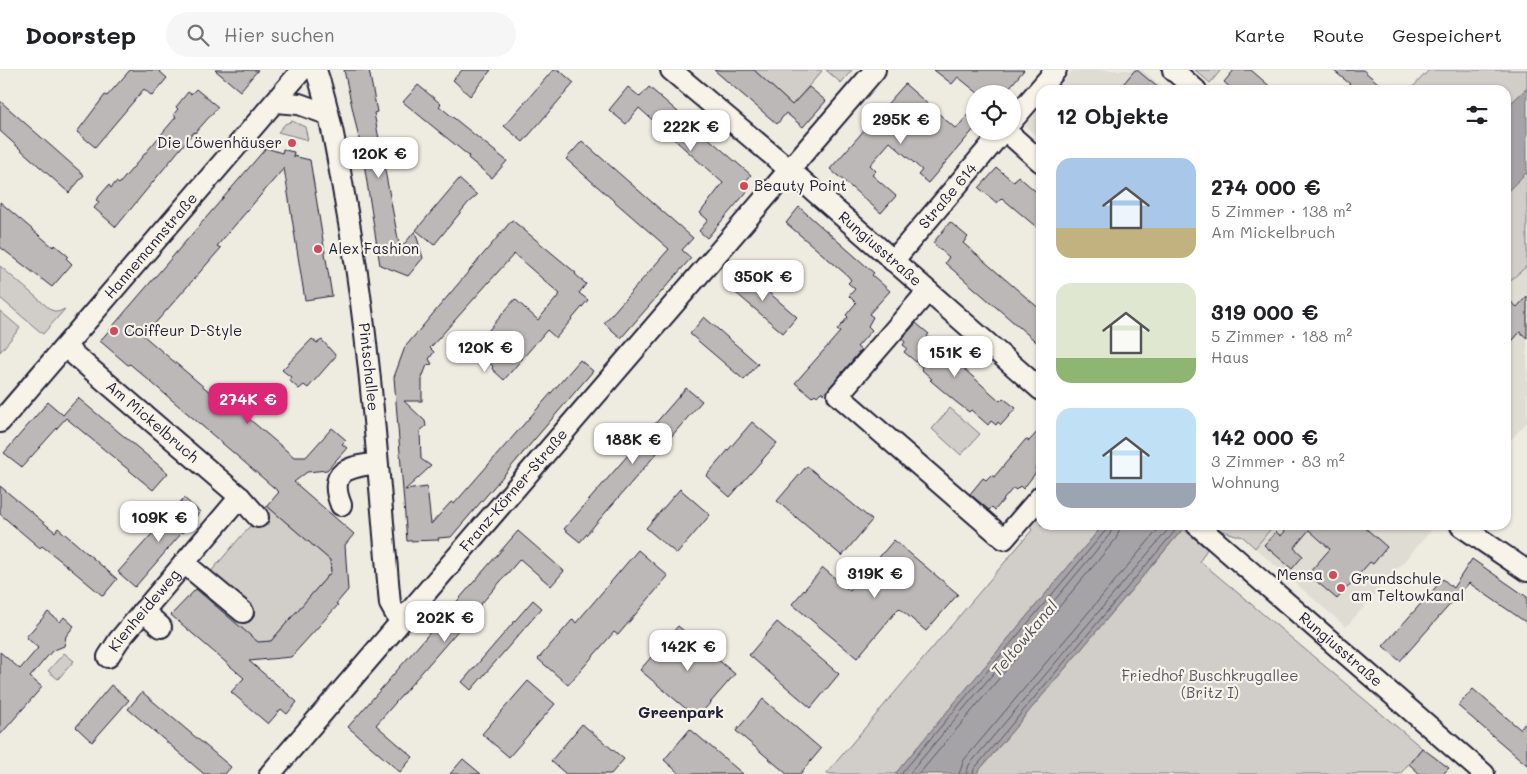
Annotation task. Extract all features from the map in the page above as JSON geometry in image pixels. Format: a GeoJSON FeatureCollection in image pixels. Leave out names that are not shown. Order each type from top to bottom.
{"type":"FeatureCollection","features":[{"type":"Feature","properties":{"kind":"street","name":"Hannemannstraße"},"geometry":{"type":"LineString","coordinates":[[0,422],[302,70]]}},
{"type":"Feature","properties":{"kind":"street","name":"Pintschallee"},"geometry":{"type":"LineString","coordinates":[[316,70],[332,128],[363,313],[390,604],[400,622]]}},
{"type":"Feature","properties":{"kind":"street","name":"Rungiusstraße"},"geometry":{"type":"LineString","coordinates":[[671,70],[1036,386]]}},
{"type":"Feature","properties":{"kind":"street","name":"Franz-Körner-Straße"},"geometry":{"type":"LineString","coordinates":[[270,774],[876,70]]}},
{"type":"Feature","properties":{"kind":"street"},"geometry":{"type":"LineString","coordinates":[[1043,85],[1056,70]]}},
{"type":"Feature","properties":{"kind":"street"},"geometry":{"type":"LineString","coordinates":[[1172,70],[1190,85]]}},
{"type":"Feature","properties":{"kind":"street"},"geometry":{"type":"LineString","coordinates":[[1021,110],[1036,93]]}},
{"type":"Feature","properties":{"kind":"street"},"geometry":{"type":"LineString","coordinates":[[276,102],[299,104],[327,114]]}},
{"type":"Feature","properties":{"kind":"street","name":"Straße 614"},"geometry":{"type":"LineString","coordinates":[[893,261],[996,140]]}},
{"type":"Feature","properties":{"kind":"street","name":"Straße 614"},"geometry":{"type":"LineString","coordinates":[[1015,140],[1036,158]]}},
{"type":"Feature","properties":{"kind":"street"},"geometry":{"type":"LineString","coordinates":[[928,291],[838,395],[1004,539],[1036,502]]}},
{"type":"Feature","properties":{"kind":"street","name":"Am Mickelbruch"},"geometry":{"type":"LineString","coordinates":[[65,347],[240,497],[258,516]]}},
{"type":"Feature","properties":{"kind":"street"},"geometry":{"type":"LineString","coordinates":[[341,505],[336,488],[340,475],[351,466],[377,463]]}},
{"type":"Feature","properties":{"kind":"street","name":"Kienheideweg"},"geometry":{"type":"LineString","coordinates":[[108,657],[143,611],[240,497]]}},
{"type":"Feature","properties":{"kind":"street","name":"Rungiusstraße"},"geometry":{"type":"LineString","coordinates":[[1203,530],[1484,774]]}},
{"type":"Feature","properties":{"kind":"street"},"geometry":{"type":"LineString","coordinates":[[1467,530],[1527,571]]}},
{"type":"Feature","properties":{"kind":"street"},"geometry":{"type":"LineString","coordinates":[[184,563],[242,612]]}},
{"type":"Feature","properties":{"kind":"street"},"geometry":{"type":"LineString","coordinates":[[143,611],[161,627]]}},
{"type":"Feature","properties":{"kind":"shaded area"},"geometry":{"type":"Polygon","coordinates":[[[1073,70],[1142,70],[1160,85],[1060,85],[1073,70]]]}},
{"type":"Feature","properties":{"kind":"shaded area"},"geometry":{"type":"Polygon","coordinates":[[[1036,113],[1036,136],[1025,126],[1036,113]]]}},
{"type":"Feature","properties":{"kind":"shaded area"},"geometry":{"type":"Polygon","coordinates":[[[1527,266],[1527,422],[1511,440],[1511,280],[1527,266]]]}},
{"type":"Feature","properties":{"kind":"shaded area","name":"Grundschule am Teltowkanal"},"geometry":{"type":"Polygon","coordinates":[[[1270,530],[1432,530],[1346,627],[1255,548],[1270,530]]]}},
{"type":"Feature","properties":{"kind":"green space"},"geometry":{"type":"Polygon","coordinates":[[[754,70],[820,70],[822,71],[792,105],[754,70]]]}},
{"type":"Feature","properties":{"kind":"green space"},"geometry":{"type":"Polygon","coordinates":[[[826,70],[852,70],[841,83],[826,70]]]}},
{"type":"Feature","properties":{"kind":"green space"},"geometry":{"type":"Polygon","coordinates":[[[1195,70],[1221,70],[1210,83],[1195,70]]]}},
{"type":"Feature","properties":{"kind":"green space"},"geometry":{"type":"Polygon","coordinates":[[[1429,70],[1527,70],[1527,88],[1511,103],[1511,85],[1415,85],[1429,70]]]}},
{"type":"Feature","properties":{"kind":"green space"},"geometry":{"type":"Polygon","coordinates":[[[292,121],[305,127],[308,140],[278,132],[285,124],[292,121]]]}},
{"type":"Feature","properties":{"kind":"green space"},"geometry":{"type":"Polygon","coordinates":[[[1527,172],[1527,266],[1511,280],[1511,188],[1527,172]]]}},
{"type":"Feature","properties":{"kind":"green space"},"geometry":{"type":"Polygon","coordinates":[[[0,266],[51,310],[58,312],[65,309],[43,334],[0,298],[0,266]]]}},
{"type":"Feature","properties":{"kind":"green space"},"geometry":{"type":"Polygon","coordinates":[[[0,311],[20,328],[0,352],[0,311]]]}},
{"type":"Feature","properties":{"kind":"green space"},"geometry":{"type":"Polygon","coordinates":[[[950,408],[980,434],[961,455],[932,429],[950,408]]]}},
{"type":"Feature","properties":{"kind":"green space"},"geometry":{"type":"Polygon","coordinates":[[[267,506],[330,560],[331,572],[271,641],[258,643],[196,589],[267,506]]]}},
{"type":"Feature","properties":{"kind":"green space"},"geometry":{"type":"Polygon","coordinates":[[[1036,518],[1036,530],[1099,530],[895,774],[826,774],[1032,530],[1029,526],[1036,518]]]}},
{"type":"Feature","properties":{"kind":"green space","name":"Friedhof Buschkrugallee (Britz I)"},"geometry":{"type":"Polygon","coordinates":[[[1182,530],[1207,549],[1200,561],[1422,748],[1400,774],[976,774],[1182,530]]]}},
{"type":"Feature","properties":{"kind":"green space"},"geometry":{"type":"Polygon","coordinates":[[[1221,530],[1270,530],[1255,548],[1243,537],[1221,530]]]}},
{"type":"Feature","properties":{"kind":"green space"},"geometry":{"type":"Polygon","coordinates":[[[64,653],[74,661],[58,679],[48,671],[64,653]]]}},
{"type":"Feature","properties":{"kind":"water"},"geometry":{"type":"Polygon","coordinates":[[[1527,88],[1527,172],[1511,188],[1511,103],[1527,88]]]}},
{"type":"Feature","properties":{"kind":"water","name":"Teltowkanal"},"geometry":{"type":"Polygon","coordinates":[[[1099,530],[1182,530],[976,774],[895,774],[1099,530]]]}},
{"type":"Feature","properties":{"kind":"building"},"geometry":{"type":"Polygon","coordinates":[[[130,70],[158,70],[167,78],[152,96],[144,89],[95,147],[77,132],[105,95],[107,96],[130,70]]]}},
{"type":"Feature","properties":{"kind":"building"},"geometry":{"type":"Polygon","coordinates":[[[215,70],[258,70],[240,91],[215,70]]]}},
{"type":"Feature","properties":{"kind":"building"},"geometry":{"type":"Polygon","coordinates":[[[344,70],[369,70],[377,112],[374,113],[400,249],[415,231],[423,258],[408,276],[380,265],[363,157],[344,70]]]}},
{"type":"Feature","properties":{"kind":"building"},"geometry":{"type":"Polygon","coordinates":[[[462,70],[491,70],[470,96],[453,80],[462,70]]]}},
{"type":"Feature","properties":{"kind":"building"},"geometry":{"type":"Polygon","coordinates":[[[553,70],[559,70],[574,83],[523,142],[504,126],[553,70]]]}},
{"type":"Feature","properties":{"kind":"building"},"geometry":{"type":"Polygon","coordinates":[[[714,70],[754,70],[792,105],[809,87],[826,101],[803,127],[786,113],[777,124],[714,70]]]}},
{"type":"Feature","properties":{"kind":"building"},"geometry":{"type":"Polygon","coordinates":[[[934,70],[1024,70],[1012,85],[968,85],[958,77],[952,84],[934,70]]]}},
{"type":"Feature","properties":{"kind":"building"},"geometry":{"type":"Polygon","coordinates":[[[1137,70],[1155,85],[1122,85],[1137,70]]]}},
{"type":"Feature","properties":{"kind":"building"},"geometry":{"type":"Polygon","coordinates":[[[1234,70],[1251,70],[1268,85],[1227,85],[1224,82],[1234,70]]]}},
{"type":"Feature","properties":{"kind":"building"},"geometry":{"type":"Polygon","coordinates":[[[1333,70],[1363,70],[1380,85],[1349,85],[1333,70]]]}},
{"type":"Feature","properties":{"kind":"building"},"geometry":{"type":"Polygon","coordinates":[[[905,84],[956,129],[966,117],[966,139],[928,183],[918,175],[922,170],[890,142],[870,165],[876,171],[872,175],[896,196],[881,213],[830,169],[905,84]]]}},
{"type":"Feature","properties":{"kind":"building"},"geometry":{"type":"Polygon","coordinates":[[[418,85],[441,104],[439,106],[507,161],[492,178],[468,158],[469,156],[403,102],[418,85]]]}},
{"type":"Feature","properties":{"kind":"building"},"geometry":{"type":"Polygon","coordinates":[[[628,87],[640,97],[649,87],[751,175],[745,182],[751,187],[707,238],[699,231],[708,220],[700,213],[723,183],[639,108],[626,124],[609,110],[628,87]]]}},
{"type":"Feature","properties":{"kind":"building"},"geometry":{"type":"Polygon","coordinates":[[[196,89],[218,107],[194,132],[116,227],[94,208],[99,202],[96,200],[109,185],[111,188],[116,182],[119,184],[176,117],[173,115],[178,109],[176,107],[188,92],[191,94],[196,89]]]}},
{"type":"Feature","properties":{"kind":"building"},"geometry":{"type":"Polygon","coordinates":[[[0,101],[84,175],[69,193],[0,131],[0,101]]]}},
{"type":"Feature","properties":{"kind":"building"},"geometry":{"type":"Polygon","coordinates":[[[582,141],[693,238],[682,250],[691,258],[621,338],[604,323],[669,249],[566,159],[582,141]]]}},
{"type":"Feature","properties":{"kind":"building"},"geometry":{"type":"Polygon","coordinates":[[[266,148],[282,153],[283,149],[294,152],[293,156],[310,160],[332,296],[305,300],[284,168],[217,246],[221,248],[144,336],[212,394],[215,390],[294,457],[306,457],[332,428],[346,440],[342,444],[347,448],[327,470],[307,472],[294,482],[354,534],[345,545],[348,590],[336,604],[338,605],[291,657],[249,661],[297,702],[287,714],[281,709],[268,724],[231,692],[244,678],[171,615],[196,589],[258,642],[271,641],[331,572],[330,560],[267,506],[279,492],[130,364],[128,365],[100,341],[266,148]]]}},
{"type":"Feature","properties":{"kind":"building"},"geometry":{"type":"Polygon","coordinates":[[[997,168],[1014,182],[1018,176],[1036,192],[1036,227],[1002,198],[997,203],[979,188],[997,168]]]}},
{"type":"Feature","properties":{"kind":"building"},"geometry":{"type":"Polygon","coordinates":[[[459,179],[477,195],[468,203],[434,245],[416,230],[459,179]]]}},
{"type":"Feature","properties":{"kind":"building"},"geometry":{"type":"Polygon","coordinates":[[[0,202],[53,247],[55,245],[68,256],[66,258],[72,264],[52,287],[0,247],[0,202]]]}},
{"type":"Feature","properties":{"kind":"building"},"geometry":{"type":"Polygon","coordinates":[[[799,207],[874,273],[872,275],[890,291],[869,314],[873,317],[868,326],[872,330],[857,347],[861,350],[824,394],[821,392],[817,396],[815,394],[812,397],[795,383],[840,332],[837,330],[848,317],[846,315],[856,303],[849,296],[855,289],[848,283],[851,280],[848,276],[786,223],[799,207]]]}},
{"type":"Feature","properties":{"kind":"building"},"geometry":{"type":"Polygon","coordinates":[[[512,220],[576,273],[586,284],[579,293],[588,300],[556,338],[547,330],[504,380],[492,369],[493,366],[473,349],[515,299],[538,320],[560,294],[514,254],[430,348],[434,352],[429,359],[432,364],[427,365],[422,378],[422,401],[404,401],[425,421],[426,426],[420,431],[421,459],[431,466],[405,490],[427,487],[431,524],[451,502],[454,504],[580,360],[593,371],[451,537],[438,538],[439,540],[407,541],[394,377],[405,347],[512,220]]]}},
{"type":"Feature","properties":{"kind":"building"},"geometry":{"type":"Polygon","coordinates":[[[950,222],[968,237],[963,243],[1036,306],[1036,342],[945,263],[949,257],[933,243],[950,222]]]}},
{"type":"Feature","properties":{"kind":"building"},"geometry":{"type":"Polygon","coordinates":[[[743,270],[797,317],[783,333],[729,287],[743,270]]]}},
{"type":"Feature","properties":{"kind":"building"},"geometry":{"type":"Polygon","coordinates":[[[1527,296],[1527,338],[1520,332],[1511,342],[1511,302],[1517,307],[1527,296]]]}},
{"type":"Feature","properties":{"kind":"building"},"geometry":{"type":"Polygon","coordinates":[[[704,317],[758,364],[744,380],[690,334],[704,317]]]}},
{"type":"Feature","properties":{"kind":"building"},"geometry":{"type":"Polygon","coordinates":[[[916,323],[929,334],[927,336],[1000,401],[1003,398],[1016,408],[1001,425],[998,422],[996,425],[991,421],[988,425],[971,410],[969,412],[930,380],[932,379],[921,369],[922,367],[904,352],[907,348],[903,345],[905,342],[902,339],[916,323]]]}},
{"type":"Feature","properties":{"kind":"building"},"geometry":{"type":"Polygon","coordinates":[[[312,339],[317,343],[322,340],[336,356],[308,388],[304,385],[299,389],[289,380],[291,377],[282,370],[312,339]]]}},
{"type":"Feature","properties":{"kind":"building"},"geometry":{"type":"Polygon","coordinates":[[[686,388],[702,401],[580,542],[564,529],[686,388]]]}},
{"type":"Feature","properties":{"kind":"building"},"geometry":{"type":"Polygon","coordinates":[[[78,398],[168,473],[153,490],[66,418],[22,467],[4,453],[48,402],[63,415],[78,398]]]}},
{"type":"Feature","properties":{"kind":"building"},"geometry":{"type":"Polygon","coordinates":[[[752,422],[777,443],[730,497],[706,476],[752,422]]]}},
{"type":"Feature","properties":{"kind":"building"},"geometry":{"type":"Polygon","coordinates":[[[1036,433],[1036,472],[1023,489],[1020,486],[1016,490],[1013,488],[995,510],[992,507],[989,510],[970,494],[983,478],[986,480],[991,475],[994,477],[1026,439],[1029,441],[1036,433]]]}},
{"type":"Feature","properties":{"kind":"building"},"geometry":{"type":"Polygon","coordinates":[[[807,466],[872,520],[842,556],[777,501],[807,466]]]}},
{"type":"Feature","properties":{"kind":"building"},"geometry":{"type":"Polygon","coordinates":[[[0,486],[55,532],[58,528],[117,579],[103,596],[42,546],[40,548],[0,514],[0,486]]]}},
{"type":"Feature","properties":{"kind":"building"},"geometry":{"type":"Polygon","coordinates":[[[680,489],[710,515],[677,554],[646,528],[680,489]]]}},
{"type":"Feature","properties":{"kind":"building"},"geometry":{"type":"Polygon","coordinates":[[[184,498],[200,512],[135,587],[118,572],[184,498]]]}},
{"type":"Feature","properties":{"kind":"building"},"geometry":{"type":"Polygon","coordinates":[[[1286,530],[1309,530],[1294,548],[1303,556],[1292,569],[1264,545],[1276,532],[1281,536],[1286,530]]]}},
{"type":"Feature","properties":{"kind":"building"},"geometry":{"type":"Polygon","coordinates":[[[1309,530],[1368,530],[1387,547],[1373,564],[1370,562],[1337,599],[1308,574],[1330,549],[1309,530]]]}},
{"type":"Feature","properties":{"kind":"building"},"geometry":{"type":"Polygon","coordinates":[[[518,531],[564,571],[551,586],[520,559],[376,725],[413,757],[400,772],[348,727],[518,531]]]}},
{"type":"Feature","properties":{"kind":"building"},"geometry":{"type":"Polygon","coordinates":[[[894,540],[958,594],[926,631],[899,608],[857,658],[792,604],[823,568],[850,591],[894,540]]]}},
{"type":"Feature","properties":{"kind":"building"},"geometry":{"type":"Polygon","coordinates":[[[638,550],[668,576],[618,635],[614,632],[568,685],[538,659],[573,619],[576,623],[638,550]]]}},
{"type":"Feature","properties":{"kind":"building"},"geometry":{"type":"Polygon","coordinates":[[[1472,559],[1527,597],[1527,623],[1469,583],[1400,661],[1383,646],[1443,579],[1453,588],[1472,559]]]}},
{"type":"Feature","properties":{"kind":"building"},"geometry":{"type":"Polygon","coordinates":[[[533,600],[542,608],[471,690],[462,682],[533,600]]]}},
{"type":"Feature","properties":{"kind":"building"},"geometry":{"type":"Polygon","coordinates":[[[48,612],[60,622],[64,617],[74,626],[66,636],[64,646],[52,651],[30,677],[42,687],[0,735],[0,652],[20,669],[38,648],[26,637],[48,612]]]}},
{"type":"Feature","properties":{"kind":"building"},"geometry":{"type":"Polygon","coordinates":[[[777,622],[839,674],[811,708],[749,655],[777,622]]]}},
{"type":"Feature","properties":{"kind":"building"},"geometry":{"type":"Polygon","coordinates":[[[678,626],[735,674],[697,718],[640,670],[678,626]]]}},
{"type":"Feature","properties":{"kind":"building"},"geometry":{"type":"Polygon","coordinates":[[[528,681],[555,704],[509,757],[482,734],[528,681]]]}},
{"type":"Feature","properties":{"kind":"building"},"geometry":{"type":"Polygon","coordinates":[[[111,685],[129,700],[92,742],[76,727],[111,685]]]}},
{"type":"Feature","properties":{"kind":"building"},"geometry":{"type":"Polygon","coordinates":[[[1473,689],[1520,729],[1527,721],[1527,765],[1458,706],[1473,689]]]}},
{"type":"Feature","properties":{"kind":"building"},"geometry":{"type":"Polygon","coordinates":[[[142,692],[231,767],[225,774],[204,774],[128,709],[142,692]]]}},
{"type":"Feature","properties":{"kind":"building"},"geometry":{"type":"Polygon","coordinates":[[[763,699],[821,749],[800,774],[787,774],[736,731],[763,699]]]}},
{"type":"Feature","properties":{"kind":"building"},"geometry":{"type":"Polygon","coordinates":[[[582,724],[624,759],[611,774],[566,774],[551,761],[582,724]]]}},
{"type":"Feature","properties":{"kind":"building"},"geometry":{"type":"Polygon","coordinates":[[[690,729],[743,774],[680,774],[664,760],[690,729]]]}},
{"type":"Feature","properties":{"kind":"building"},"geometry":{"type":"Polygon","coordinates":[[[1422,748],[1449,768],[1443,774],[1420,774],[1409,764],[1422,748]]]}},
{"type":"Feature","properties":{"kind":"building"},"geometry":{"type":"Polygon","coordinates":[[[463,759],[481,774],[450,774],[463,759]]]}},
{"type":"Feature","properties":{"kind":"place","name":"Die Löwenhäuser"},"geometry":{"type":"Point","coordinates":[292,143]}},
{"type":"Feature","properties":{"kind":"place","name":"Beauty Point"},"geometry":{"type":"Point","coordinates":[744,186]}},
{"type":"Feature","properties":{"kind":"place","name":"Alex Fashion"},"geometry":{"type":"Point","coordinates":[318,249]}},
{"type":"Feature","properties":{"kind":"place","name":"Coiffeur D-Style"},"geometry":{"type":"Point","coordinates":[114,331]}},
{"type":"Feature","properties":{"kind":"place","name":"Mensa"},"geometry":{"type":"Point","coordinates":[1333,575]}},
{"type":"Feature","properties":{"kind":"place","name":"Grundschule am Teltowkanal"},"geometry":{"type":"Point","coordinates":[1341,588]}},
{"type":"Feature","properties":{"kind":"district","name":"Greenpark"},"geometry":{"type":"Point","coordinates":[681,712]}}]}
